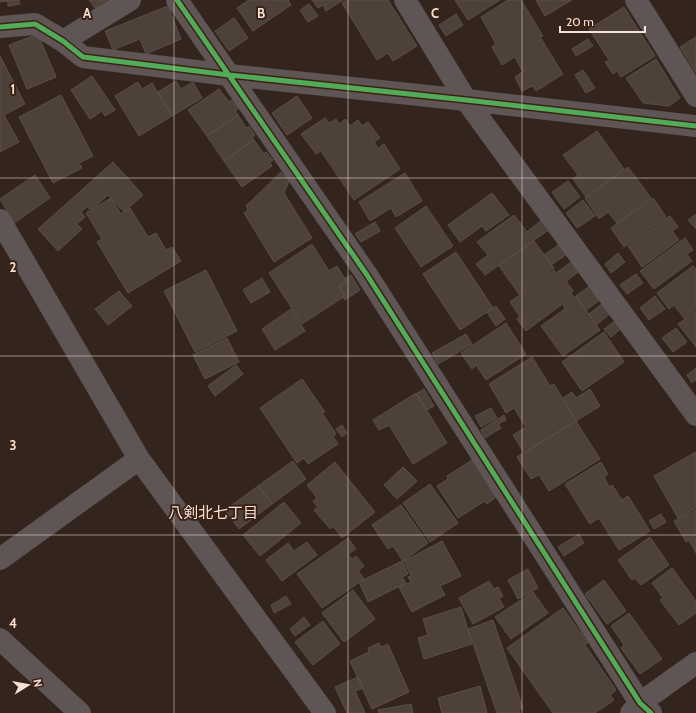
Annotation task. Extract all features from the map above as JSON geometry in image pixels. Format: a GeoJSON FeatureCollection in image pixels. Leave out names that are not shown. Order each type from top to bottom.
{"type":"FeatureCollection","features":[{"type":"Feature","properties":{"kind":"street"},"geometry":{"type":"LineString","coordinates":[[63,41],[130,0]]}},
{"type":"Feature","properties":{"kind":"street"},"geometry":{"type":"LineString","coordinates":[[177,0],[367,275],[641,710],[696,663]]}},
{"type":"Feature","properties":{"kind":"street"},"geometry":{"type":"LineString","coordinates":[[405,0],[466,100],[696,415]]}},
{"type":"Feature","properties":{"kind":"street"},"geometry":{"type":"LineString","coordinates":[[636,0],[696,96]]}},
{"type":"Feature","properties":{"kind":"street"},"geometry":{"type":"LineString","coordinates":[[0,27],[35,24],[63,41],[83,57],[229,75],[696,126]]}},
{"type":"Feature","properties":{"kind":"street"},"geometry":{"type":"LineString","coordinates":[[0,220],[139,459],[325,713]]}},
{"type":"Feature","properties":{"kind":"street"},"geometry":{"type":"LineString","coordinates":[[0,559],[139,459]]}},
{"type":"Feature","properties":{"kind":"street"},"geometry":{"type":"LineString","coordinates":[[0,639],[80,713]]}},
{"type":"Feature","properties":{"kind":"building"},"geometry":{"type":"Polygon","coordinates":[[[0,0],[19,0],[20,4],[8,6],[8,1],[0,2],[0,0]]]}},
{"type":"Feature","properties":{"kind":"building"},"geometry":{"type":"Polygon","coordinates":[[[89,0],[107,0],[95,8],[89,0]]]}},
{"type":"Feature","properties":{"kind":"building"},"geometry":{"type":"Polygon","coordinates":[[[249,0],[288,0],[291,5],[253,31],[237,8],[249,0]]]}},
{"type":"Feature","properties":{"kind":"building"},"geometry":{"type":"Polygon","coordinates":[[[312,0],[343,0],[326,11],[323,5],[318,8],[312,0]]]}},
{"type":"Feature","properties":{"kind":"building"},"geometry":{"type":"Polygon","coordinates":[[[347,0],[388,0],[417,46],[393,61],[388,53],[377,60],[342,3],[347,0]]]}},
{"type":"Feature","properties":{"kind":"building"},"geometry":{"type":"Polygon","coordinates":[[[455,0],[500,0],[468,20],[455,0]]]}},
{"type":"Feature","properties":{"kind":"building"},"geometry":{"type":"Polygon","coordinates":[[[508,0],[521,0],[543,36],[540,37],[563,74],[536,91],[532,86],[522,91],[515,77],[523,72],[515,57],[502,65],[492,47],[496,44],[481,17],[508,0]]]}},
{"type":"Feature","properties":{"kind":"building"},"geometry":{"type":"Polygon","coordinates":[[[536,0],[572,0],[545,16],[536,0]]]}},
{"type":"Feature","properties":{"kind":"building"},"geometry":{"type":"Polygon","coordinates":[[[309,4],[318,16],[308,22],[300,10],[309,4]]]}},
{"type":"Feature","properties":{"kind":"building"},"geometry":{"type":"Polygon","coordinates":[[[168,6],[181,39],[146,54],[140,39],[113,50],[105,31],[168,6]]]}},
{"type":"Feature","properties":{"kind":"building"},"geometry":{"type":"Polygon","coordinates":[[[624,7],[655,56],[621,77],[617,71],[613,74],[605,62],[609,60],[589,29],[624,7]]]}},
{"type":"Feature","properties":{"kind":"building"},"geometry":{"type":"Polygon","coordinates":[[[456,14],[463,25],[446,36],[439,25],[456,14]]]}},
{"type":"Feature","properties":{"kind":"building"},"geometry":{"type":"Polygon","coordinates":[[[234,18],[248,38],[229,51],[215,31],[234,18]]]}},
{"type":"Feature","properties":{"kind":"building"},"geometry":{"type":"Polygon","coordinates":[[[38,34],[56,77],[27,89],[9,45],[38,34]]]}},
{"type":"Feature","properties":{"kind":"building"},"geometry":{"type":"Polygon","coordinates":[[[696,37],[696,73],[680,47],[696,37]]]}},
{"type":"Feature","properties":{"kind":"building"},"geometry":{"type":"Polygon","coordinates":[[[588,39],[593,46],[576,56],[572,49],[588,39]]]}},
{"type":"Feature","properties":{"kind":"building"},"geometry":{"type":"Polygon","coordinates":[[[0,56],[25,104],[4,115],[19,142],[0,152],[0,56]]]}},
{"type":"Feature","properties":{"kind":"building"},"geometry":{"type":"Polygon","coordinates":[[[656,59],[680,98],[669,106],[643,103],[626,78],[656,59]]]}},
{"type":"Feature","properties":{"kind":"building"},"geometry":{"type":"Polygon","coordinates":[[[583,70],[595,88],[586,93],[575,75],[583,70]]]}},
{"type":"Feature","properties":{"kind":"building"},"geometry":{"type":"Polygon","coordinates":[[[92,76],[115,110],[105,116],[102,111],[90,119],[71,90],[92,76]]]}},
{"type":"Feature","properties":{"kind":"building"},"geometry":{"type":"Polygon","coordinates":[[[176,81],[181,89],[193,82],[202,98],[172,116],[158,92],[176,81]]]}},
{"type":"Feature","properties":{"kind":"building"},"geometry":{"type":"Polygon","coordinates":[[[138,82],[142,89],[152,83],[172,116],[139,136],[115,96],[138,82]]]}},
{"type":"Feature","properties":{"kind":"building"},"geometry":{"type":"Polygon","coordinates":[[[219,89],[229,102],[232,100],[238,109],[235,111],[238,115],[207,136],[188,110],[219,89]]]}},
{"type":"Feature","properties":{"kind":"building"},"geometry":{"type":"Polygon","coordinates":[[[61,95],[93,156],[79,163],[82,168],[53,183],[19,117],[61,95]]]}},
{"type":"Feature","properties":{"kind":"building"},"geometry":{"type":"Polygon","coordinates":[[[297,96],[312,118],[287,135],[272,113],[297,96]]]}},
{"type":"Feature","properties":{"kind":"building"},"geometry":{"type":"Polygon","coordinates":[[[238,115],[246,128],[249,126],[255,135],[252,137],[254,140],[224,161],[207,136],[238,115]]]}},
{"type":"Feature","properties":{"kind":"building"},"geometry":{"type":"Polygon","coordinates":[[[325,118],[329,123],[336,119],[340,124],[345,119],[350,126],[358,120],[362,126],[368,122],[380,138],[374,142],[378,148],[384,144],[400,169],[354,200],[321,151],[316,154],[301,134],[325,118]]]}},
{"type":"Feature","properties":{"kind":"building"},"geometry":{"type":"Polygon","coordinates":[[[597,131],[624,169],[586,197],[573,179],[578,175],[563,155],[597,131]]]}},
{"type":"Feature","properties":{"kind":"building"},"geometry":{"type":"Polygon","coordinates":[[[254,140],[264,154],[266,152],[273,160],[270,163],[272,166],[242,187],[224,161],[254,140]]]}},
{"type":"Feature","properties":{"kind":"building"},"geometry":{"type":"Polygon","coordinates":[[[113,162],[143,195],[124,212],[108,195],[91,210],[87,207],[81,212],[85,217],[77,224],[82,229],[58,251],[38,229],[113,162]]]}},
{"type":"Feature","properties":{"kind":"building"},"geometry":{"type":"Polygon","coordinates":[[[628,167],[651,198],[617,223],[608,212],[599,219],[585,198],[628,167]]]}},
{"type":"Feature","properties":{"kind":"building"},"geometry":{"type":"Polygon","coordinates":[[[281,172],[289,181],[284,193],[312,238],[274,262],[244,213],[248,210],[246,206],[281,172]]]}},
{"type":"Feature","properties":{"kind":"building"},"geometry":{"type":"Polygon","coordinates":[[[405,173],[422,201],[396,217],[391,208],[370,221],[359,202],[405,173]]]}},
{"type":"Feature","properties":{"kind":"building"},"geometry":{"type":"Polygon","coordinates":[[[35,175],[50,198],[14,223],[0,199],[35,175]]]}},
{"type":"Feature","properties":{"kind":"building"},"geometry":{"type":"Polygon","coordinates":[[[568,181],[580,197],[564,209],[552,192],[568,181]]]}},
{"type":"Feature","properties":{"kind":"building"},"geometry":{"type":"Polygon","coordinates":[[[492,193],[509,215],[486,231],[482,226],[460,242],[448,225],[492,193]]]}},
{"type":"Feature","properties":{"kind":"building"},"geometry":{"type":"Polygon","coordinates":[[[111,198],[121,214],[130,208],[148,237],[156,233],[166,250],[172,247],[181,261],[128,293],[97,242],[102,239],[86,213],[111,198]]]}},
{"type":"Feature","properties":{"kind":"building"},"geometry":{"type":"Polygon","coordinates":[[[653,198],[666,217],[624,247],[611,228],[653,198]]]}},
{"type":"Feature","properties":{"kind":"building"},"geometry":{"type":"Polygon","coordinates":[[[583,200],[595,216],[577,228],[566,213],[583,200]]]}},
{"type":"Feature","properties":{"kind":"building"},"geometry":{"type":"Polygon","coordinates":[[[426,206],[453,246],[421,267],[395,228],[426,206]]]}},
{"type":"Feature","properties":{"kind":"building"},"geometry":{"type":"Polygon","coordinates":[[[696,214],[696,229],[688,220],[696,214]]]}},
{"type":"Feature","properties":{"kind":"building"},"geometry":{"type":"Polygon","coordinates":[[[514,215],[527,232],[543,219],[550,229],[485,275],[476,264],[488,255],[477,242],[514,215]]]}},
{"type":"Feature","properties":{"kind":"building"},"geometry":{"type":"Polygon","coordinates":[[[670,216],[678,227],[672,231],[679,240],[642,267],[628,246],[670,216]]]}},
{"type":"Feature","properties":{"kind":"building"},"geometry":{"type":"Polygon","coordinates":[[[375,222],[380,231],[361,242],[355,234],[375,222]]]}},
{"type":"Feature","properties":{"kind":"building"},"geometry":{"type":"Polygon","coordinates":[[[685,238],[693,250],[687,254],[692,261],[654,289],[640,271],[685,238]]]}},
{"type":"Feature","properties":{"kind":"building"},"geometry":{"type":"Polygon","coordinates":[[[534,241],[554,268],[519,294],[499,266],[534,241]]]}},
{"type":"Feature","properties":{"kind":"building"},"geometry":{"type":"Polygon","coordinates":[[[312,244],[329,271],[337,266],[347,282],[339,286],[345,296],[302,324],[269,273],[312,244]]]}},
{"type":"Feature","properties":{"kind":"building"},"geometry":{"type":"Polygon","coordinates":[[[560,244],[567,254],[551,265],[544,255],[560,244]]]}},
{"type":"Feature","properties":{"kind":"building"},"geometry":{"type":"Polygon","coordinates":[[[456,252],[493,308],[460,330],[423,274],[456,252]]]}},
{"type":"Feature","properties":{"kind":"building"},"geometry":{"type":"Polygon","coordinates":[[[618,253],[625,262],[611,273],[605,264],[618,253]]]}},
{"type":"Feature","properties":{"kind":"building"},"geometry":{"type":"Polygon","coordinates":[[[574,260],[581,270],[566,281],[573,291],[571,293],[573,296],[526,331],[517,319],[520,317],[510,302],[554,270],[556,273],[574,260]]]}},
{"type":"Feature","properties":{"kind":"building"},"geometry":{"type":"Polygon","coordinates":[[[693,266],[696,269],[696,309],[684,318],[674,305],[669,309],[657,293],[693,266]]]}},
{"type":"Feature","properties":{"kind":"building"},"geometry":{"type":"Polygon","coordinates":[[[206,270],[237,331],[195,352],[164,291],[206,270]]]}},
{"type":"Feature","properties":{"kind":"building"},"geometry":{"type":"Polygon","coordinates":[[[636,274],[643,283],[627,294],[620,285],[636,274]]]}},
{"type":"Feature","properties":{"kind":"building"},"geometry":{"type":"Polygon","coordinates":[[[351,275],[360,290],[345,300],[343,297],[345,296],[339,286],[347,282],[345,278],[351,275]]]}},
{"type":"Feature","properties":{"kind":"building"},"geometry":{"type":"Polygon","coordinates":[[[262,278],[270,292],[251,303],[243,290],[262,278]]]}},
{"type":"Feature","properties":{"kind":"building"},"geometry":{"type":"Polygon","coordinates":[[[590,286],[600,300],[586,310],[576,296],[590,286]]]}},
{"type":"Feature","properties":{"kind":"building"},"geometry":{"type":"Polygon","coordinates":[[[119,291],[132,306],[108,325],[95,309],[119,291]]]}},
{"type":"Feature","properties":{"kind":"building"},"geometry":{"type":"Polygon","coordinates":[[[576,296],[600,330],[563,356],[541,326],[565,309],[563,305],[576,296]]]}},
{"type":"Feature","properties":{"kind":"building"},"geometry":{"type":"Polygon","coordinates":[[[655,296],[665,309],[649,320],[640,308],[655,296]]]}},
{"type":"Feature","properties":{"kind":"building"},"geometry":{"type":"Polygon","coordinates":[[[603,303],[611,313],[596,325],[589,314],[603,303]]]}},
{"type":"Feature","properties":{"kind":"building"},"geometry":{"type":"Polygon","coordinates":[[[496,306],[505,319],[496,326],[487,312],[496,306]]]}},
{"type":"Feature","properties":{"kind":"building"},"geometry":{"type":"Polygon","coordinates":[[[291,309],[305,331],[275,350],[262,329],[291,309]]]}},
{"type":"Feature","properties":{"kind":"building"},"geometry":{"type":"Polygon","coordinates":[[[696,311],[696,347],[678,324],[696,311]]]}},
{"type":"Feature","properties":{"kind":"building"},"geometry":{"type":"Polygon","coordinates":[[[616,320],[622,328],[611,337],[604,329],[616,320]]]}},
{"type":"Feature","properties":{"kind":"building"},"geometry":{"type":"Polygon","coordinates":[[[506,323],[526,354],[486,380],[476,365],[472,369],[461,353],[506,323]]]}},
{"type":"Feature","properties":{"kind":"building"},"geometry":{"type":"Polygon","coordinates":[[[676,328],[687,342],[673,352],[662,338],[676,328]]]}},
{"type":"Feature","properties":{"kind":"building"},"geometry":{"type":"Polygon","coordinates":[[[604,332],[624,362],[582,391],[562,362],[604,332]]]}},
{"type":"Feature","properties":{"kind":"building"},"geometry":{"type":"Polygon","coordinates":[[[466,334],[472,344],[438,364],[432,353],[466,334]]]}},
{"type":"Feature","properties":{"kind":"building"},"geometry":{"type":"Polygon","coordinates":[[[227,338],[239,362],[205,379],[193,355],[227,338]]]}},
{"type":"Feature","properties":{"kind":"building"},"geometry":{"type":"Polygon","coordinates":[[[532,357],[550,386],[554,384],[576,421],[524,453],[513,435],[526,427],[514,408],[506,413],[489,384],[532,357]]]}},
{"type":"Feature","properties":{"kind":"building"},"geometry":{"type":"Polygon","coordinates":[[[236,365],[243,374],[215,396],[208,386],[236,365]]]}},
{"type":"Feature","properties":{"kind":"building"},"geometry":{"type":"Polygon","coordinates":[[[696,368],[696,380],[692,383],[687,375],[696,368]]]}},
{"type":"Feature","properties":{"kind":"building"},"geometry":{"type":"Polygon","coordinates":[[[302,379],[325,412],[322,413],[336,434],[333,436],[338,444],[308,464],[304,458],[297,463],[260,408],[302,379]]]}},
{"type":"Feature","properties":{"kind":"building"},"geometry":{"type":"Polygon","coordinates":[[[424,389],[434,406],[427,410],[416,394],[424,389]]]}},
{"type":"Feature","properties":{"kind":"building"},"geometry":{"type":"Polygon","coordinates":[[[590,389],[600,406],[576,421],[563,398],[572,392],[576,398],[590,389]]]}},
{"type":"Feature","properties":{"kind":"building"},"geometry":{"type":"Polygon","coordinates":[[[416,393],[447,443],[413,464],[389,425],[379,430],[373,420],[416,393]]]}},
{"type":"Feature","properties":{"kind":"building"},"geometry":{"type":"Polygon","coordinates":[[[491,408],[497,418],[481,427],[475,416],[491,408]]]}},
{"type":"Feature","properties":{"kind":"building"},"geometry":{"type":"Polygon","coordinates":[[[504,415],[506,420],[498,424],[501,428],[485,438],[481,430],[504,415]]]}},
{"type":"Feature","properties":{"kind":"building"},"geometry":{"type":"Polygon","coordinates":[[[576,421],[600,459],[549,491],[539,475],[531,479],[517,457],[576,421]]]}},
{"type":"Feature","properties":{"kind":"building"},"geometry":{"type":"Polygon","coordinates":[[[342,425],[347,433],[342,437],[336,429],[342,425]]]}},
{"type":"Feature","properties":{"kind":"building"},"geometry":{"type":"Polygon","coordinates":[[[696,452],[696,508],[678,518],[654,476],[696,452]]]}},
{"type":"Feature","properties":{"kind":"building"},"geometry":{"type":"Polygon","coordinates":[[[472,460],[496,497],[487,504],[485,501],[458,518],[437,486],[448,479],[447,476],[472,460]]]}},
{"type":"Feature","properties":{"kind":"building"},"geometry":{"type":"Polygon","coordinates":[[[293,461],[306,479],[272,504],[258,486],[293,461]]]}},
{"type":"Feature","properties":{"kind":"building"},"geometry":{"type":"Polygon","coordinates":[[[335,462],[375,512],[342,538],[333,526],[330,529],[314,510],[318,507],[313,501],[317,498],[307,485],[335,462]]]}},
{"type":"Feature","properties":{"kind":"building"},"geometry":{"type":"Polygon","coordinates":[[[601,462],[608,474],[604,477],[609,487],[612,485],[622,500],[628,496],[650,531],[619,550],[599,518],[590,524],[565,484],[601,462]]]}},
{"type":"Feature","properties":{"kind":"building"},"geometry":{"type":"Polygon","coordinates":[[[403,467],[417,481],[397,499],[384,485],[403,467]]]}},
{"type":"Feature","properties":{"kind":"building"},"geometry":{"type":"Polygon","coordinates":[[[430,484],[458,523],[430,542],[403,503],[430,484]]]}},
{"type":"Feature","properties":{"kind":"building"},"geometry":{"type":"Polygon","coordinates":[[[258,486],[272,504],[239,529],[225,510],[258,486]]]}},
{"type":"Feature","properties":{"kind":"building"},"geometry":{"type":"Polygon","coordinates":[[[284,502],[301,523],[260,556],[243,535],[284,502]]]}},
{"type":"Feature","properties":{"kind":"building"},"geometry":{"type":"Polygon","coordinates":[[[401,505],[428,543],[403,561],[393,546],[388,549],[372,525],[401,505]]]}},
{"type":"Feature","properties":{"kind":"building"},"geometry":{"type":"Polygon","coordinates":[[[696,510],[696,553],[689,540],[686,542],[674,521],[696,510]]]}},
{"type":"Feature","properties":{"kind":"building"},"geometry":{"type":"Polygon","coordinates":[[[661,514],[666,522],[654,529],[649,521],[661,514]]]}},
{"type":"Feature","properties":{"kind":"building"},"geometry":{"type":"Polygon","coordinates":[[[579,534],[584,543],[564,556],[558,547],[579,534]]]}},
{"type":"Feature","properties":{"kind":"building"},"geometry":{"type":"Polygon","coordinates":[[[650,537],[669,565],[641,585],[635,578],[632,580],[618,560],[650,537]]]}},
{"type":"Feature","properties":{"kind":"building"},"geometry":{"type":"Polygon","coordinates":[[[348,538],[356,549],[348,554],[352,559],[356,556],[364,566],[358,571],[364,579],[322,608],[297,574],[348,538]]]}},
{"type":"Feature","properties":{"kind":"building"},"geometry":{"type":"Polygon","coordinates":[[[442,541],[461,576],[440,586],[445,595],[412,612],[399,587],[411,582],[408,577],[411,576],[404,561],[442,541]]]}},
{"type":"Feature","properties":{"kind":"building"},"geometry":{"type":"Polygon","coordinates":[[[307,542],[317,555],[282,581],[266,560],[288,543],[294,551],[307,542]]]}},
{"type":"Feature","properties":{"kind":"building"},"geometry":{"type":"Polygon","coordinates":[[[402,561],[408,574],[402,577],[406,583],[368,602],[359,582],[402,561]]]}},
{"type":"Feature","properties":{"kind":"building"},"geometry":{"type":"Polygon","coordinates":[[[672,568],[696,601],[696,613],[679,625],[660,600],[663,598],[652,583],[672,568]]]}},
{"type":"Feature","properties":{"kind":"building"},"geometry":{"type":"Polygon","coordinates":[[[528,569],[538,588],[518,599],[508,580],[528,569]]]}},
{"type":"Feature","properties":{"kind":"building"},"geometry":{"type":"Polygon","coordinates":[[[604,580],[626,611],[607,624],[585,594],[604,580]]]}},
{"type":"Feature","properties":{"kind":"building"},"geometry":{"type":"Polygon","coordinates":[[[489,581],[494,589],[498,587],[503,596],[499,598],[504,607],[473,624],[459,598],[489,581]]]}},
{"type":"Feature","properties":{"kind":"building"},"geometry":{"type":"Polygon","coordinates":[[[353,590],[375,619],[344,642],[322,613],[353,590]]]}},
{"type":"Feature","properties":{"kind":"building"},"geometry":{"type":"Polygon","coordinates":[[[533,592],[548,613],[511,639],[495,617],[533,592]]]}},
{"type":"Feature","properties":{"kind":"building"},"geometry":{"type":"Polygon","coordinates":[[[286,596],[291,604],[274,613],[271,605],[286,596]]]}},
{"type":"Feature","properties":{"kind":"building"},"geometry":{"type":"Polygon","coordinates":[[[461,607],[472,644],[424,659],[418,638],[428,635],[423,619],[461,607]]]}},
{"type":"Feature","properties":{"kind":"building"},"geometry":{"type":"Polygon","coordinates":[[[563,608],[588,643],[585,645],[616,690],[610,695],[614,700],[595,713],[553,713],[507,648],[563,608]]]}},
{"type":"Feature","properties":{"kind":"building"},"geometry":{"type":"Polygon","coordinates":[[[629,613],[662,659],[640,674],[621,648],[624,645],[611,626],[629,613]]]}},
{"type":"Feature","properties":{"kind":"building"},"geometry":{"type":"Polygon","coordinates":[[[304,617],[310,625],[295,636],[290,629],[304,617]]]}},
{"type":"Feature","properties":{"kind":"building"},"geometry":{"type":"Polygon","coordinates":[[[493,620],[523,708],[519,710],[520,713],[497,713],[468,629],[493,620]]]}},
{"type":"Feature","properties":{"kind":"building"},"geometry":{"type":"Polygon","coordinates":[[[323,621],[340,644],[313,665],[295,642],[323,621]]]}},
{"type":"Feature","properties":{"kind":"building"},"geometry":{"type":"Polygon","coordinates":[[[379,643],[381,647],[388,644],[409,692],[372,709],[350,661],[369,652],[368,648],[379,643]]]}},
{"type":"Feature","properties":{"kind":"building"},"geometry":{"type":"Polygon","coordinates":[[[358,677],[363,688],[355,691],[365,713],[347,713],[335,687],[358,677]]]}},
{"type":"Feature","properties":{"kind":"building"},"geometry":{"type":"Polygon","coordinates":[[[480,686],[487,713],[442,713],[438,698],[480,686]]]}},
{"type":"Feature","properties":{"kind":"building"},"geometry":{"type":"Polygon","coordinates":[[[411,704],[413,713],[379,713],[378,710],[411,704]]]}},
{"type":"Feature","properties":{"kind":"cycle path"},"geometry":{"type":"LineString","coordinates":[[177,0],[367,275],[640,703],[651,713]]}},
{"type":"Feature","properties":{"kind":"cycle path"},"geometry":{"type":"LineString","coordinates":[[0,27],[35,24],[63,41],[83,57],[229,75],[696,126]]}},
{"type":"Feature","properties":{"kind":"district","name":"八剣北七丁目"},"geometry":{"type":"Point","coordinates":[213,513]}}]}
